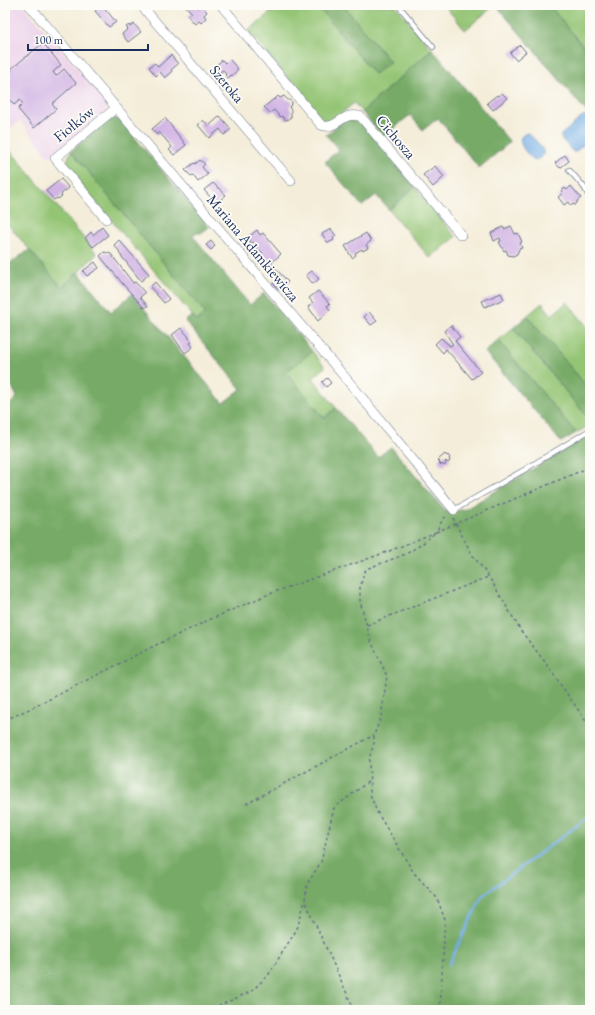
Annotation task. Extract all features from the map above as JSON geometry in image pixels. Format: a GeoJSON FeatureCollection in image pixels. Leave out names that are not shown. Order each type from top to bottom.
{"type":"FeatureCollection","features":[{"type":"Feature","properties":{"kind":"street","name":"Mariana Adamkiewicza"},"geometry":{"type":"LineString","coordinates":[[29,5],[354,388],[454,510]]}},
{"type":"Feature","properties":{"kind":"street","name":"Szeroka"},"geometry":{"type":"LineString","coordinates":[[141,5],[291,181]]}},
{"type":"Feature","properties":{"kind":"street","name":"Cichosza"},"geometry":{"type":"LineString","coordinates":[[221,5],[321,125],[329,126],[348,116],[360,116],[461,235]]}},
{"type":"Feature","properties":{"kind":"street","name":"Fiołków"},"geometry":{"type":"LineString","coordinates":[[106,219],[55,158],[116,108]]}},
{"type":"Feature","properties":{"kind":"lane"},"geometry":{"type":"LineString","coordinates":[[398,5],[433,47]]}},
{"type":"Feature","properties":{"kind":"lane"},"geometry":{"type":"LineString","coordinates":[[569,170],[584,187],[590,198]]}},
{"type":"Feature","properties":{"kind":"lane"},"geometry":{"type":"LineString","coordinates":[[454,510],[590,430]]}},
{"type":"Feature","properties":{"kind":"path"},"geometry":{"type":"LineString","coordinates":[[5,720],[211,619],[269,594],[387,552],[590,467]]}},
{"type":"Feature","properties":{"kind":"path"},"geometry":{"type":"LineString","coordinates":[[454,510],[453,518],[471,552],[489,577],[521,631],[545,662],[590,727]]}},
{"type":"Feature","properties":{"kind":"path"},"geometry":{"type":"LineString","coordinates":[[440,1010],[444,920],[437,898],[414,873],[377,812],[370,794],[369,760],[374,736],[381,717],[387,676],[371,642],[360,600],[360,588],[366,568],[406,554],[422,544],[436,532],[443,518],[454,510]]}},
{"type":"Feature","properties":{"kind":"path"},"geometry":{"type":"LineString","coordinates":[[367,625],[489,577]]}},
{"type":"Feature","properties":{"kind":"path"},"geometry":{"type":"LineString","coordinates":[[246,804],[374,736]]}},
{"type":"Feature","properties":{"kind":"path"},"geometry":{"type":"LineString","coordinates":[[207,1010],[252,990],[269,974],[297,929],[305,901],[307,884],[320,862],[334,808],[370,781]]}},
{"type":"Feature","properties":{"kind":"path"},"geometry":{"type":"LineString","coordinates":[[305,901],[353,1007],[353,1010]]}},
{"type":"Feature","properties":{"kind":"shaded area"},"geometry":{"type":"Polygon","coordinates":[[[5,5],[23,5],[107,104],[105,112],[49,157],[20,121],[5,132],[5,5]]]}},
{"type":"Feature","properties":{"kind":"green space"},"geometry":{"type":"Polygon","coordinates":[[[279,5],[317,5],[374,74],[390,62],[343,5],[395,5],[432,49],[362,112],[354,103],[332,121],[323,120],[248,31],[279,5]]]}},
{"type":"Feature","properties":{"kind":"green space"},"geometry":{"type":"Polygon","coordinates":[[[317,5],[343,5],[390,62],[374,74],[317,5]]]}},
{"type":"Feature","properties":{"kind":"green space"},"geometry":{"type":"Polygon","coordinates":[[[444,5],[495,5],[465,30],[444,5]]]}},
{"type":"Feature","properties":{"kind":"green space"},"geometry":{"type":"Polygon","coordinates":[[[496,5],[549,5],[590,54],[590,116],[496,5]]]}},
{"type":"Feature","properties":{"kind":"green space"},"geometry":{"type":"Polygon","coordinates":[[[549,5],[590,5],[590,54],[552,9],[549,5]]]}},
{"type":"Feature","properties":{"kind":"green space"},"geometry":{"type":"Polygon","coordinates":[[[432,49],[510,142],[479,168],[438,118],[423,130],[410,115],[383,137],[362,112],[432,49]]]}},
{"type":"Feature","properties":{"kind":"green space"},"geometry":{"type":"Polygon","coordinates":[[[348,117],[357,117],[415,187],[389,210],[376,195],[362,206],[325,162],[339,149],[326,135],[348,117]]]}},
{"type":"Feature","properties":{"kind":"green space"},"geometry":{"type":"Polygon","coordinates":[[[116,118],[121,121],[209,227],[201,233],[195,233],[193,236],[250,305],[264,293],[312,351],[286,372],[324,418],[336,408],[378,457],[391,447],[445,511],[464,510],[590,435],[590,1010],[5,1010],[5,410],[17,397],[5,372],[5,267],[29,250],[62,287],[78,272],[111,312],[132,294],[223,403],[241,389],[185,321],[192,316],[198,321],[205,313],[71,151],[99,127],[116,118]]]}},
{"type":"Feature","properties":{"kind":"green space"},"geometry":{"type":"Polygon","coordinates":[[[5,144],[97,254],[62,288],[5,221],[5,144]]]}},
{"type":"Feature","properties":{"kind":"green space"},"geometry":{"type":"Polygon","coordinates":[[[71,151],[205,313],[197,321],[66,167],[71,151]]]}},
{"type":"Feature","properties":{"kind":"green space"},"geometry":{"type":"Polygon","coordinates":[[[415,187],[456,237],[430,258],[389,210],[415,187]]]}},
{"type":"Feature","properties":{"kind":"green space"},"geometry":{"type":"Polygon","coordinates":[[[567,302],[590,330],[590,390],[527,316],[542,303],[552,315],[567,302]]]}},
{"type":"Feature","properties":{"kind":"green space"},"geometry":{"type":"Polygon","coordinates":[[[527,316],[590,390],[590,420],[513,328],[527,316]]]}},
{"type":"Feature","properties":{"kind":"green space"},"geometry":{"type":"Polygon","coordinates":[[[513,328],[590,420],[590,425],[576,433],[498,340],[513,328]]]}},
{"type":"Feature","properties":{"kind":"green space"},"geometry":{"type":"Polygon","coordinates":[[[498,340],[576,433],[561,442],[485,352],[498,340]]]}},
{"type":"Feature","properties":{"kind":"green space"},"geometry":{"type":"Polygon","coordinates":[[[312,351],[325,367],[313,378],[336,408],[324,418],[286,372],[312,351]]]}},
{"type":"Feature","properties":{"kind":"water"},"geometry":{"type":"Polygon","coordinates":[[[584,115],[590,120],[590,139],[575,152],[573,152],[561,138],[561,135],[584,115]]]}},
{"type":"Feature","properties":{"kind":"water"},"geometry":{"type":"Polygon","coordinates":[[[528,133],[538,143],[543,152],[542,157],[535,160],[528,155],[522,146],[521,138],[523,135],[528,133]]]}},
{"type":"Feature","properties":{"kind":"building"},"geometry":{"type":"Polygon","coordinates":[[[102,5],[116,22],[109,27],[95,11],[102,5]]]}},
{"type":"Feature","properties":{"kind":"building"},"geometry":{"type":"Polygon","coordinates":[[[185,5],[195,5],[198,8],[201,5],[207,12],[204,15],[206,18],[201,23],[199,21],[195,24],[188,16],[192,13],[185,5]]]}},
{"type":"Feature","properties":{"kind":"building"},"geometry":{"type":"Polygon","coordinates":[[[134,24],[141,32],[128,42],[122,34],[128,29],[126,27],[129,25],[130,27],[134,24]]]}},
{"type":"Feature","properties":{"kind":"building"},"geometry":{"type":"Polygon","coordinates":[[[43,43],[61,65],[53,72],[56,76],[64,69],[76,83],[52,104],[56,109],[34,128],[18,109],[23,104],[20,100],[14,105],[5,94],[5,77],[12,71],[11,69],[43,43]]]}},
{"type":"Feature","properties":{"kind":"building"},"geometry":{"type":"Polygon","coordinates":[[[520,45],[526,52],[516,60],[510,53],[520,45]]]}},
{"type":"Feature","properties":{"kind":"building"},"geometry":{"type":"Polygon","coordinates":[[[171,55],[178,64],[165,78],[160,72],[156,76],[149,67],[155,63],[158,67],[171,55]]]}},
{"type":"Feature","properties":{"kind":"building"},"geometry":{"type":"Polygon","coordinates":[[[229,59],[238,69],[228,78],[223,70],[219,73],[214,67],[222,60],[225,63],[229,59]]]}},
{"type":"Feature","properties":{"kind":"building"},"geometry":{"type":"Polygon","coordinates":[[[502,93],[507,98],[493,110],[487,103],[502,93]]]}},
{"type":"Feature","properties":{"kind":"building"},"geometry":{"type":"Polygon","coordinates":[[[278,96],[280,98],[284,96],[292,102],[289,107],[291,110],[291,117],[287,120],[285,120],[282,116],[280,117],[274,110],[270,113],[264,107],[278,96]]]}},
{"type":"Feature","properties":{"kind":"building"},"geometry":{"type":"Polygon","coordinates":[[[220,116],[231,129],[224,135],[220,129],[209,138],[198,125],[203,120],[209,126],[220,116]]]}},
{"type":"Feature","properties":{"kind":"building"},"geometry":{"type":"Polygon","coordinates":[[[165,118],[186,145],[174,155],[169,150],[172,147],[159,132],[157,135],[152,129],[165,118]]]}},
{"type":"Feature","properties":{"kind":"building"},"geometry":{"type":"Polygon","coordinates":[[[565,155],[569,161],[560,168],[555,163],[565,155]]]}},
{"type":"Feature","properties":{"kind":"building"},"geometry":{"type":"Polygon","coordinates":[[[200,160],[205,164],[202,167],[208,174],[198,182],[193,175],[191,176],[185,170],[200,160]]]}},
{"type":"Feature","properties":{"kind":"building"},"geometry":{"type":"Polygon","coordinates":[[[435,166],[444,177],[433,187],[423,175],[435,166]]]}},
{"type":"Feature","properties":{"kind":"building"},"geometry":{"type":"Polygon","coordinates":[[[61,179],[69,188],[61,194],[62,196],[54,200],[46,191],[61,179]]]}},
{"type":"Feature","properties":{"kind":"building"},"geometry":{"type":"Polygon","coordinates":[[[213,183],[226,195],[214,205],[211,200],[212,199],[204,190],[213,183]]]}},
{"type":"Feature","properties":{"kind":"building"},"geometry":{"type":"Polygon","coordinates":[[[571,186],[581,198],[575,205],[573,204],[571,206],[568,202],[564,205],[558,197],[563,193],[561,191],[565,188],[567,190],[571,186]]]}},
{"type":"Feature","properties":{"kind":"building"},"geometry":{"type":"Polygon","coordinates":[[[511,226],[515,234],[518,233],[522,242],[520,243],[522,248],[519,249],[517,254],[513,256],[508,255],[506,250],[504,251],[499,242],[501,241],[500,238],[494,241],[491,233],[503,227],[504,229],[511,226]]]}},
{"type":"Feature","properties":{"kind":"building"},"geometry":{"type":"Polygon","coordinates":[[[102,227],[108,235],[93,247],[85,238],[91,232],[93,235],[102,227]]]}},
{"type":"Feature","properties":{"kind":"building"},"geometry":{"type":"Polygon","coordinates":[[[331,229],[336,236],[333,238],[334,240],[328,243],[322,234],[331,229]]]}},
{"type":"Feature","properties":{"kind":"building"},"geometry":{"type":"Polygon","coordinates":[[[257,230],[260,235],[263,233],[281,254],[271,263],[288,282],[279,290],[273,283],[280,277],[261,255],[263,253],[260,250],[259,251],[256,247],[257,246],[253,242],[252,244],[247,238],[257,230]]]}},
{"type":"Feature","properties":{"kind":"building"},"geometry":{"type":"Polygon","coordinates":[[[366,233],[371,241],[366,245],[368,248],[363,251],[362,249],[355,253],[356,255],[352,258],[345,246],[366,233]]]}},
{"type":"Feature","properties":{"kind":"building"},"geometry":{"type":"Polygon","coordinates":[[[119,240],[149,274],[141,281],[114,245],[119,240]]]}},
{"type":"Feature","properties":{"kind":"building"},"geometry":{"type":"Polygon","coordinates":[[[211,241],[215,246],[211,250],[206,245],[211,241]]]}},
{"type":"Feature","properties":{"kind":"building"},"geometry":{"type":"Polygon","coordinates":[[[104,252],[111,254],[133,283],[135,282],[145,293],[140,297],[148,306],[144,308],[100,256],[104,252]]]}},
{"type":"Feature","properties":{"kind":"building"},"geometry":{"type":"Polygon","coordinates":[[[95,262],[99,268],[87,276],[83,271],[95,262]]]}},
{"type":"Feature","properties":{"kind":"building"},"geometry":{"type":"Polygon","coordinates":[[[312,271],[319,279],[313,284],[306,275],[312,271]]]}},
{"type":"Feature","properties":{"kind":"building"},"geometry":{"type":"Polygon","coordinates":[[[155,282],[169,299],[164,303],[150,287],[155,282]]]}},
{"type":"Feature","properties":{"kind":"building"},"geometry":{"type":"Polygon","coordinates":[[[318,291],[330,304],[327,306],[330,310],[318,321],[308,307],[313,303],[309,298],[318,291]]]}},
{"type":"Feature","properties":{"kind":"building"},"geometry":{"type":"Polygon","coordinates":[[[501,293],[504,299],[485,307],[482,301],[501,293]]]}},
{"type":"Feature","properties":{"kind":"building"},"geometry":{"type":"Polygon","coordinates":[[[369,312],[377,321],[371,325],[364,317],[369,312]]]}},
{"type":"Feature","properties":{"kind":"building"},"geometry":{"type":"Polygon","coordinates":[[[451,325],[460,337],[455,341],[481,372],[472,379],[446,349],[443,353],[435,344],[441,338],[450,346],[453,344],[444,331],[451,325]]]}},
{"type":"Feature","properties":{"kind":"building"},"geometry":{"type":"Polygon","coordinates":[[[181,328],[189,337],[192,342],[190,343],[193,347],[185,353],[172,335],[181,328]]]}},
{"type":"Feature","properties":{"kind":"building"},"geometry":{"type":"Polygon","coordinates":[[[327,378],[331,383],[326,387],[322,382],[327,378]]]}},
{"type":"Feature","properties":{"kind":"building"},"geometry":{"type":"Polygon","coordinates":[[[445,454],[447,456],[448,455],[450,461],[448,463],[446,461],[444,466],[439,463],[440,462],[438,460],[445,454]]]}},
{"type":"Feature","properties":{"kind":"waterway"},"geometry":{"type":"LineString","coordinates":[[449,964],[482,896],[590,816]]}}]}
